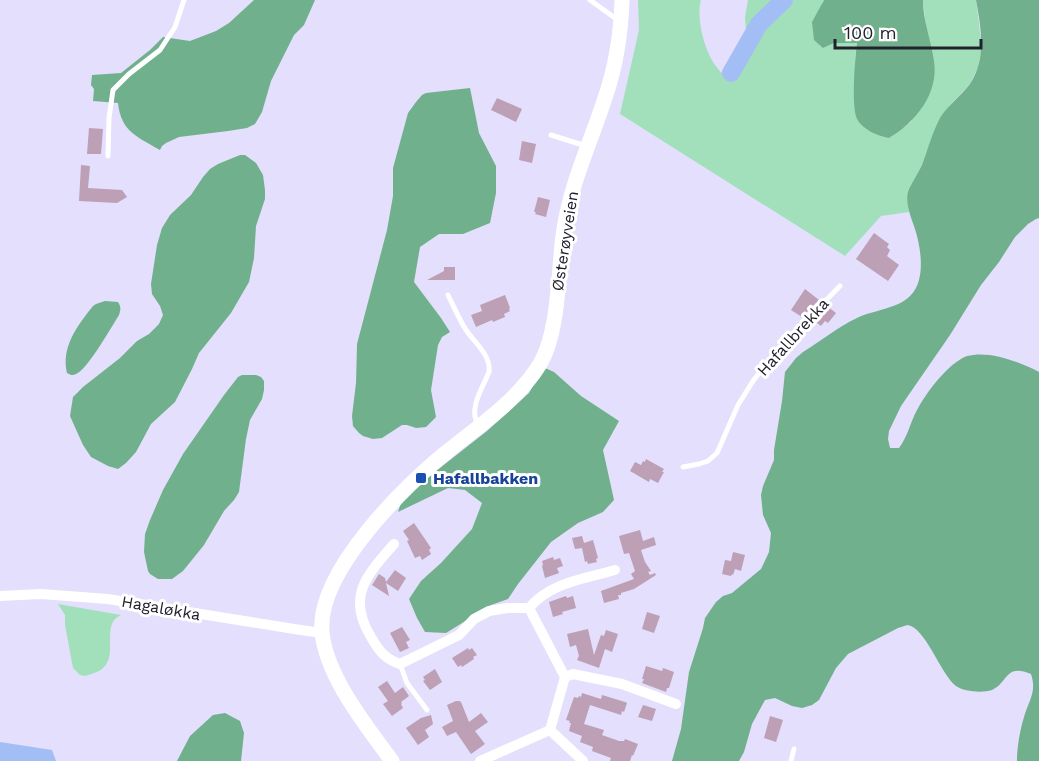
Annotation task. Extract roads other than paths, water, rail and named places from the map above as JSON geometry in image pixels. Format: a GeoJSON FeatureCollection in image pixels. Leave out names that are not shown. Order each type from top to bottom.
{"type":"FeatureCollection","features":[{"type":"Feature","properties":{"kind":"main road","name":"Østerøyveien"},"geometry":{"type":"LineString","coordinates":[[392,761],[356,709],[327,655],[322,633],[325,603],[346,562],[389,505],[436,460],[512,398],[534,374],[546,351],[554,324],[563,234],[568,208],[576,178],[611,79],[616,59],[622,0]]}},
{"type":"Feature","properties":{"kind":"street"},"geometry":{"type":"LineString","coordinates":[[394,544],[365,580],[360,592],[359,604],[364,626],[380,652],[390,661],[400,664],[459,635],[474,620],[489,611],[530,608]]}},
{"type":"Feature","properties":{"kind":"street"},"geometry":{"type":"LineString","coordinates":[[530,608],[537,599],[554,588],[615,570]]}},
{"type":"Feature","properties":{"kind":"street","name":"Hagaløkka"},"geometry":{"type":"LineString","coordinates":[[0,596],[41,594],[108,598],[322,633]]}},
{"type":"Feature","properties":{"kind":"street"},"geometry":{"type":"LineString","coordinates":[[530,608],[565,677],[550,730]]}},
{"type":"Feature","properties":{"kind":"street"},"geometry":{"type":"LineString","coordinates":[[565,677],[573,674],[622,684],[676,704]]}},
{"type":"Feature","properties":{"kind":"street"},"geometry":{"type":"LineString","coordinates":[[480,761],[550,730]]}},
{"type":"Feature","properties":{"kind":"street"},"geometry":{"type":"LineString","coordinates":[[550,730],[583,761]]}},
{"type":"Feature","properties":{"kind":"lane"},"geometry":{"type":"LineString","coordinates":[[108,156],[109,118],[113,90],[129,74],[160,50],[175,27],[184,0]]}},
{"type":"Feature","properties":{"kind":"lane"},"geometry":{"type":"LineString","coordinates":[[590,0],[615,18],[621,19]]}},
{"type":"Feature","properties":{"kind":"lane"},"geometry":{"type":"LineString","coordinates":[[551,135],[588,146]]}},
{"type":"Feature","properties":{"kind":"lane","name":"Hafallbrekka"},"geometry":{"type":"LineString","coordinates":[[683,466],[708,461],[717,453],[738,405],[753,381],[776,351],[840,286]]}},
{"type":"Feature","properties":{"kind":"lane"},"geometry":{"type":"LineString","coordinates":[[448,296],[463,324],[488,360],[489,372],[475,408],[475,420],[479,426]]}},
{"type":"Feature","properties":{"kind":"lane"},"geometry":{"type":"LineString","coordinates":[[400,664],[407,683],[427,710]]}},
{"type":"Feature","properties":{"kind":"lane"},"geometry":{"type":"LineString","coordinates":[[791,761],[794,749]]}},
{"type":"Feature","properties":{"kind":"water"},"geometry":{"type":"Polygon","coordinates":[[[0,742],[52,750],[56,761],[0,761],[0,742]]]}},
{"type":"Feature","properties":{"kind":"waterway"},"geometry":{"type":"LineString","coordinates":[[731,73],[759,24],[784,0]]}},
{"type":"Feature","properties":{"kind":"place","name":"Hafallbakken"},"geometry":{"type":"Point","coordinates":[421,478]}}]}
